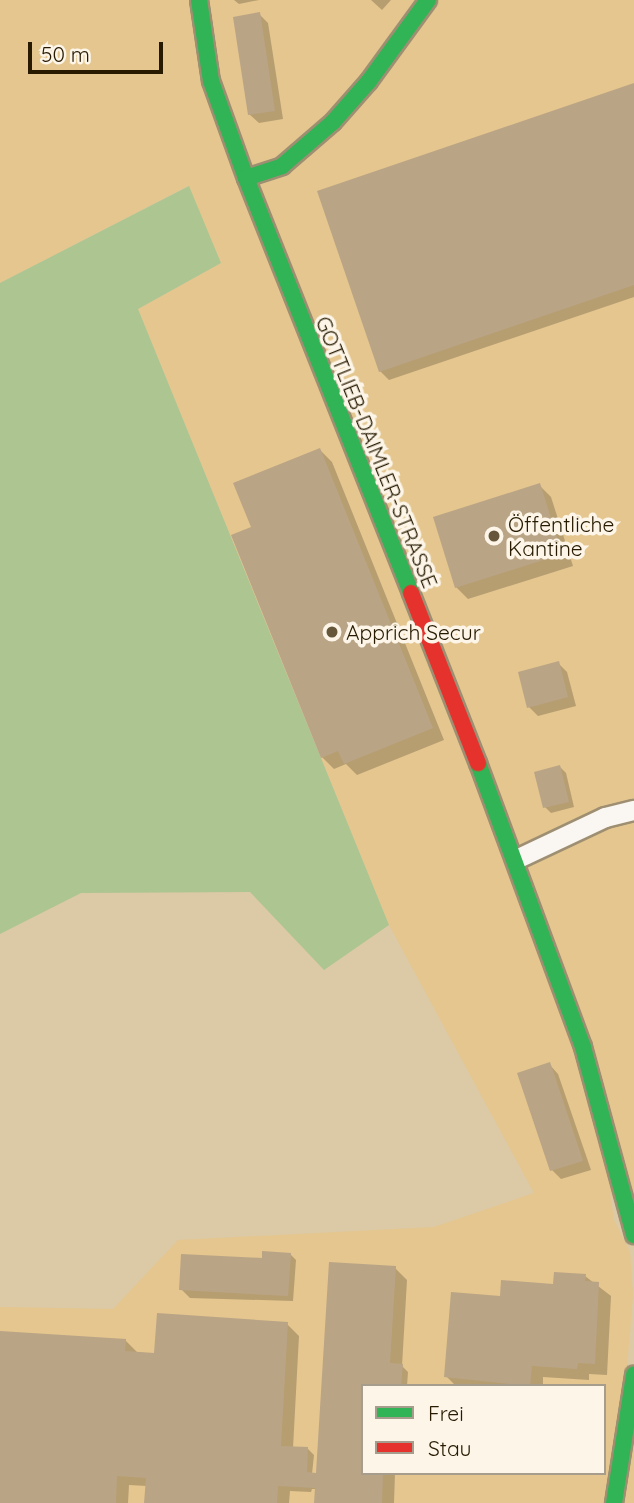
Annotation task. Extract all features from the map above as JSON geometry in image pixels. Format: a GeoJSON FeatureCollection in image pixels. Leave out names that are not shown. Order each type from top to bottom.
{"type":"FeatureCollection","features":[{"type":"Feature","properties":{"kind":"street","name":"GOTTLIEB-DAIMLER-STRASSE"},"geometry":{"type":"LineString","coordinates":[[199,0],[211,81],[246,178],[516,859],[583,1047],[634,1235]]}},
{"type":"Feature","properties":{"kind":"street"},"geometry":{"type":"LineString","coordinates":[[246,178],[282,166],[333,122],[369,81],[428,0]]}},
{"type":"Feature","properties":{"kind":"street"},"geometry":{"type":"LineString","coordinates":[[516,859],[605,817],[634,810]]}},
{"type":"Feature","properties":{"kind":"street"},"geometry":{"type":"LineString","coordinates":[[614,1503],[634,1375]]}},
{"type":"Feature","properties":{"kind":"shaded area"},"geometry":{"type":"Polygon","coordinates":[[[0,0],[634,0],[634,1235],[610,1193],[614,1220],[630,1252],[633,1295],[627,1369],[634,1369],[634,1503],[0,1503],[0,1307],[113,1309],[178,1240],[434,1227],[534,1193],[389,925],[138,309],[221,263],[188,186],[0,283],[0,0]]]}},
{"type":"Feature","properties":{"kind":"green space"},"geometry":{"type":"Polygon","coordinates":[[[189,186],[221,263],[138,309],[389,925],[324,970],[250,892],[81,893],[0,934],[0,283],[189,186]]]}},
{"type":"Feature","properties":{"kind":"building"},"geometry":{"type":"Polygon","coordinates":[[[260,12],[275,111],[248,115],[233,17],[260,12]]]}},
{"type":"Feature","properties":{"kind":"building"},"geometry":{"type":"Polygon","coordinates":[[[634,83],[634,285],[379,372],[317,191],[634,83]]]}},
{"type":"Feature","properties":{"kind":"building","name":"Apprich Secur"},"geometry":{"type":"Polygon","coordinates":[[[320,448],[433,728],[344,764],[338,751],[321,758],[231,535],[251,527],[233,483],[320,448]]]}},
{"type":"Feature","properties":{"kind":"building"},"geometry":{"type":"Polygon","coordinates":[[[540,483],[562,554],[455,588],[433,517],[540,483]]]}},
{"type":"Feature","properties":{"kind":"building"},"geometry":{"type":"Polygon","coordinates":[[[559,661],[568,697],[527,708],[518,672],[559,661]]]}},
{"type":"Feature","properties":{"kind":"building"},"geometry":{"type":"Polygon","coordinates":[[[560,765],[569,802],[543,808],[534,772],[560,765]]]}},
{"type":"Feature","properties":{"kind":"building"},"geometry":{"type":"Polygon","coordinates":[[[550,1062],[583,1161],[550,1171],[517,1073],[550,1062]]]}},
{"type":"Feature","properties":{"kind":"building"},"geometry":{"type":"Polygon","coordinates":[[[262,1251],[291,1253],[288,1296],[179,1290],[181,1254],[262,1258],[262,1251]]]}},
{"type":"Feature","properties":{"kind":"building"},"geometry":{"type":"Polygon","coordinates":[[[329,1262],[396,1266],[390,1363],[403,1364],[401,1384],[361,1384],[361,1475],[383,1475],[382,1503],[314,1503],[315,1488],[278,1486],[277,1503],[144,1503],[146,1478],[117,1476],[116,1503],[0,1503],[0,1331],[126,1339],[125,1351],[154,1353],[157,1313],[288,1322],[281,1446],[308,1447],[307,1472],[316,1473],[329,1262]]]}},
{"type":"Feature","properties":{"kind":"building"},"geometry":{"type":"Polygon","coordinates":[[[554,1272],[586,1274],[585,1281],[599,1282],[595,1364],[578,1363],[577,1369],[532,1366],[530,1384],[444,1377],[451,1292],[500,1296],[501,1280],[553,1284],[554,1272]]]}},
{"type":"Feature","properties":{"kind":"traffic: fast"},"geometry":{"type":"LineString","coordinates":[[199,0],[211,81],[246,178],[411,593]]}},
{"type":"Feature","properties":{"kind":"traffic: fast"},"geometry":{"type":"LineString","coordinates":[[246,178],[282,166],[333,122],[369,81],[428,0]]}},
{"type":"Feature","properties":{"kind":"traffic: fast"},"geometry":{"type":"LineString","coordinates":[[478,763],[583,1047],[634,1235]]}},
{"type":"Feature","properties":{"kind":"traffic: fast"},"geometry":{"type":"LineString","coordinates":[[614,1503],[634,1375]]}},
{"type":"Feature","properties":{"kind":"traffic: jam"},"geometry":{"type":"LineString","coordinates":[[411,593],[478,763]]}},
{"type":"Feature","properties":{"kind":"place","name":"Öffentliche Kantine"},"geometry":{"type":"Point","coordinates":[494,536]}},
{"type":"Feature","properties":{"kind":"place","name":"Apprich Secur"},"geometry":{"type":"Point","coordinates":[332,632]}}]}
